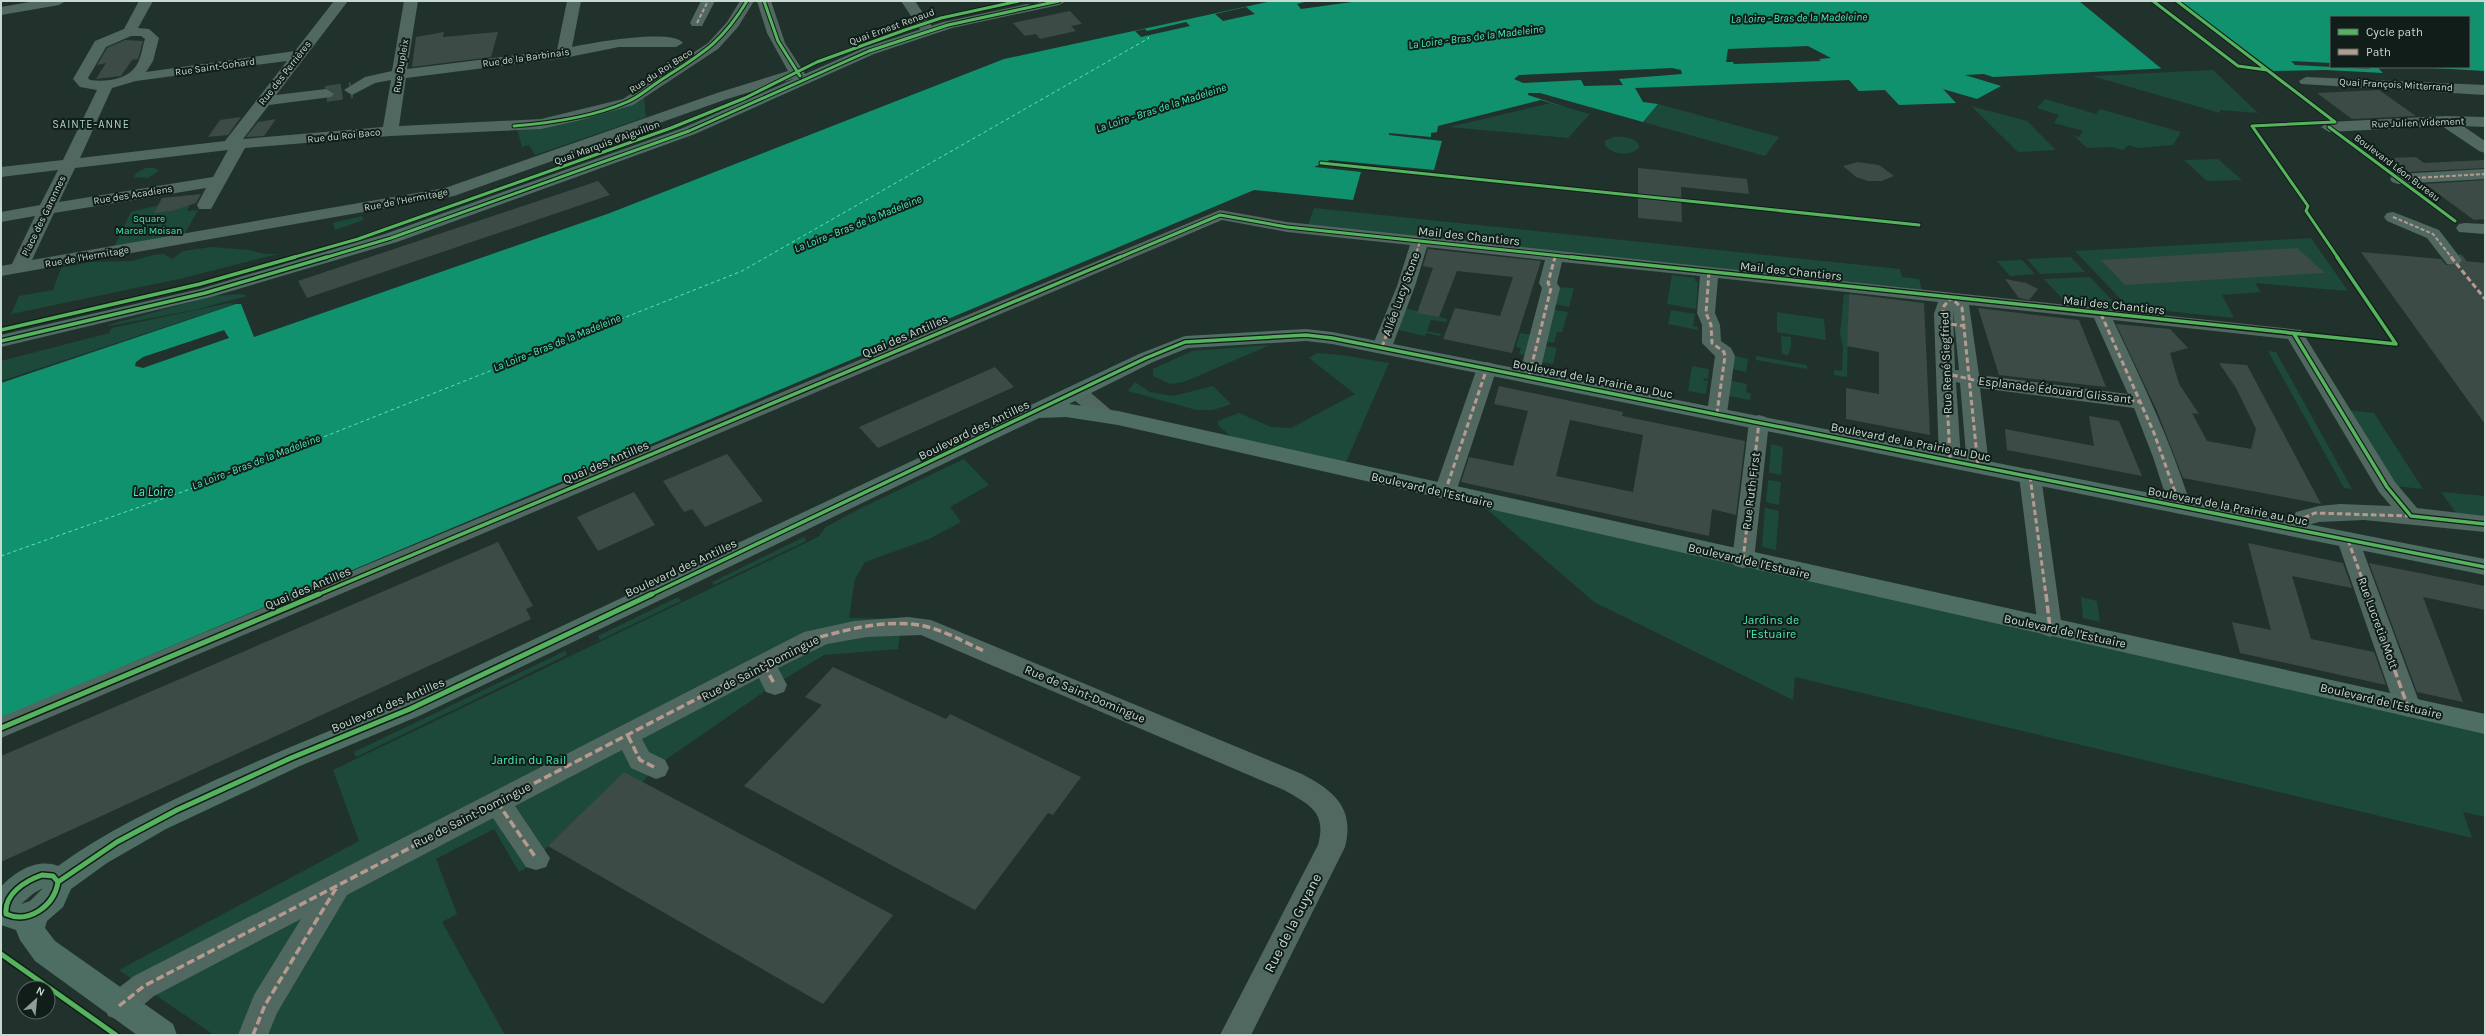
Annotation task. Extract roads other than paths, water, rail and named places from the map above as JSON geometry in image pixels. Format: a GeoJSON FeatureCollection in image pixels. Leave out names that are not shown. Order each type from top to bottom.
{"type":"FeatureCollection","features":[{"type":"Feature","properties":{"kind":"main road","name":"Quai Ernest Renaud"},"geometry":{"type":"LineString","coordinates":[[799,76],[869,51],[925,27],[1028,5],[1059,1]]}},
{"type":"Feature","properties":{"kind":"main road","name":"Quai Marquis d'Aiguillon"},"geometry":{"type":"LineString","coordinates":[[1,341],[147,308],[249,276],[391,238],[689,131],[799,76]]}},
{"type":"Feature","properties":{"kind":"main road","name":"Quai Marquis d'Aiguillon"},"geometry":{"type":"LineString","coordinates":[[1,330],[249,276]]}},
{"type":"Feature","properties":{"kind":"main road","name":"Boulevard des Antilles"},"geometry":{"type":"LineString","coordinates":[[120,1006],[45,951],[30,931],[35,912],[23,917],[9,916],[4,911],[4,903],[10,893],[28,880],[48,875],[56,879],[58,882],[101,850],[148,823],[302,752],[410,709],[1082,390],[1146,358],[1185,342],[1293,335],[1332,338]]}},
{"type":"Feature","properties":{"kind":"main road","name":"Boulevard de la Prairie au Duc"},"geometry":{"type":"LineString","coordinates":[[1332,338],[2485,567]]}},
{"type":"Feature","properties":{"kind":"main road","name":"Boulevard de l'Estuaire"},"geometry":{"type":"LineString","coordinates":[[1012,422],[1040,413],[1066,410],[1109,417],[1743,560],[2485,724]]}},
{"type":"Feature","properties":{"kind":"main road"},"geometry":{"type":"LineString","coordinates":[[120,1006],[162,1035]]}},
{"type":"Feature","properties":{"kind":"street"},"geometry":{"type":"LineString","coordinates":[[1,4],[15,1]]}},
{"type":"Feature","properties":{"kind":"street"},"geometry":{"type":"LineString","coordinates":[[1,11],[59,1]]}},
{"type":"Feature","properties":{"kind":"street"},"geometry":{"type":"LineString","coordinates":[[129,32],[146,1]]}},
{"type":"Feature","properties":{"kind":"street","name":"Rue des Perrières"},"geometry":{"type":"LineString","coordinates":[[205,205],[219,181],[235,145],[263,101],[341,1]]}},
{"type":"Feature","properties":{"kind":"street","name":"Rue Dupleix"},"geometry":{"type":"LineString","coordinates":[[390,131],[411,1]]}},
{"type":"Feature","properties":{"kind":"street"},"geometry":{"type":"LineString","coordinates":[[564,54],[574,1]]}},
{"type":"Feature","properties":{"kind":"street"},"geometry":{"type":"LineString","coordinates":[[697,23],[708,1]]}},
{"type":"Feature","properties":{"kind":"street","name":"Rue du Roi Baco"},"geometry":{"type":"LineString","coordinates":[[1,172],[235,145],[390,131],[514,126],[576,117],[628,102],[713,46],[733,24],[747,1]]}},
{"type":"Feature","properties":{"kind":"street"},"geometry":{"type":"LineString","coordinates":[[764,1],[769,23],[788,62],[799,76]]}},
{"type":"Feature","properties":{"kind":"street"},"geometry":{"type":"LineString","coordinates":[[908,1],[925,27]]}},
{"type":"Feature","properties":{"kind":"street"},"geometry":{"type":"LineString","coordinates":[[129,32],[144,32],[152,38],[142,68],[132,76],[106,86],[85,84],[80,79],[100,44],[129,32]]}},
{"type":"Feature","properties":{"kind":"street","name":"Rue de la Barbinais"},"geometry":{"type":"LineString","coordinates":[[352,90],[377,77],[564,54],[587,47],[643,40],[676,43]]}},
{"type":"Feature","properties":{"kind":"street","name":"Rue Saint-Gohard"},"geometry":{"type":"LineString","coordinates":[[132,76],[143,77],[299,55]]}},
{"type":"Feature","properties":{"kind":"street","name":"Rue de l'Hermitage"},"geometry":{"type":"LineString","coordinates":[[1,271],[448,192],[722,96],[799,76]]}},
{"type":"Feature","properties":{"kind":"street","name":"Quai François Mitterrand"},"geometry":{"type":"LineString","coordinates":[[2306,81],[2485,90]]}},
{"type":"Feature","properties":{"kind":"street","name":"Place des Garennes"},"geometry":{"type":"LineString","coordinates":[[19,268],[106,86]]}},
{"type":"Feature","properties":{"kind":"street"},"geometry":{"type":"LineString","coordinates":[[263,101],[326,94]]}},
{"type":"Feature","properties":{"kind":"street"},"geometry":{"type":"LineString","coordinates":[[2445,121],[2485,148]]}},
{"type":"Feature","properties":{"kind":"street","name":"Rue Julien Videment"},"geometry":{"type":"LineString","coordinates":[[2329,127],[2445,121],[2484,121]]}},
{"type":"Feature","properties":{"kind":"street"},"geometry":{"type":"LineString","coordinates":[[2398,179],[2485,174]]}},
{"type":"Feature","properties":{"kind":"street","name":"Rue des Acadiens"},"geometry":{"type":"LineString","coordinates":[[9,216],[219,181]]}},
{"type":"Feature","properties":{"kind":"street","name":"Mail des Chantiers"},"geometry":{"type":"LineString","coordinates":[[1220,215],[1287,227],[1709,272],[1953,312],[2101,314],[2294,334],[2383,481],[2411,516]]}},
{"type":"Feature","properties":{"kind":"street","name":"Quai des Antilles"},"geometry":{"type":"LineString","coordinates":[[1,728],[1220,215]]}},
{"type":"Feature","properties":{"kind":"street"},"geometry":{"type":"LineString","coordinates":[[2394,217],[2433,234],[2453,260]]}},
{"type":"Feature","properties":{"kind":"street"},"geometry":{"type":"LineString","coordinates":[[2465,228],[2485,229]]}},
{"type":"Feature","properties":{"kind":"street","name":"Allée Lucy Stone"},"geometry":{"type":"LineString","coordinates":[[1382,347],[1406,286],[1420,241]]}},
{"type":"Feature","properties":{"kind":"street"},"geometry":{"type":"LineString","coordinates":[[1529,376],[1551,288],[1548,283],[1555,256]]}},
{"type":"Feature","properties":{"kind":"street"},"geometry":{"type":"LineString","coordinates":[[1709,272],[1706,314],[1711,325],[1712,343],[1724,352],[1725,356],[1717,414]]}},
{"type":"Feature","properties":{"kind":"street","name":"Rue René Siegfried"},"geometry":{"type":"LineString","coordinates":[[1950,460],[1944,374],[1953,312]]}},
{"type":"Feature","properties":{"kind":"street","name":"Rue René Siegfried"},"geometry":{"type":"LineString","coordinates":[[1953,312],[1969,379],[1978,466]]}},
{"type":"Feature","properties":{"kind":"street","name":"Esplanade Édouard Glissant"},"geometry":{"type":"LineString","coordinates":[[2101,314],[2141,402],[2175,485],[2180,506]]}},
{"type":"Feature","properties":{"kind":"street"},"geometry":{"type":"LineString","coordinates":[[1445,492],[1486,368]]}},
{"type":"Feature","properties":{"kind":"street","name":"Esplanade Édouard Glissant"},"geometry":{"type":"LineString","coordinates":[[1944,374],[1969,379],[2141,402]]}},
{"type":"Feature","properties":{"kind":"street"},"geometry":{"type":"LineString","coordinates":[[1082,390],[1081,395],[1109,417]]}},
{"type":"Feature","properties":{"kind":"street","name":"Rue Ruth First"},"geometry":{"type":"LineString","coordinates":[[1743,560],[1759,422]]}},
{"type":"Feature","properties":{"kind":"street"},"geometry":{"type":"LineString","coordinates":[[2030,476],[2050,628]]}},
{"type":"Feature","properties":{"kind":"street"},"geometry":{"type":"LineString","coordinates":[[2304,518],[2315,513],[2411,516],[2485,524]]}},
{"type":"Feature","properties":{"kind":"street","name":"Rue Lucretia Mott"},"geometry":{"type":"LineString","coordinates":[[2348,540],[2408,707]]}},
{"type":"Feature","properties":{"kind":"street","name":"Rue de Saint-Domingue"},"geometry":{"type":"LineString","coordinates":[[120,1006],[144,986],[497,802],[628,736],[770,675],[812,639],[840,631],[881,625],[923,626],[1293,782],[1315,794],[1329,809]]}},
{"type":"Feature","properties":{"kind":"street"},"geometry":{"type":"LineString","coordinates":[[628,736],[640,760],[656,768]]}},
{"type":"Feature","properties":{"kind":"street"},"geometry":{"type":"LineString","coordinates":[[497,802],[536,858]]}},
{"type":"Feature","properties":{"kind":"street","name":"Rue de la Guyane"},"geometry":{"type":"LineString","coordinates":[[1235,1035],[1331,847],[1337,832],[1336,820],[1329,809]]}},
{"type":"Feature","properties":{"kind":"street"},"geometry":{"type":"LineString","coordinates":[[253,1035],[269,998],[338,885]]}},
{"type":"Feature","properties":{"kind":"water","name":"La Loire"},"geometry":{"type":"Polygon","coordinates":[[[1272,1],[1308,1],[1297,4],[1301,9],[1359,1],[2485,1],[2485,71],[2434,68],[2470,68],[2470,16],[2330,16],[2330,63],[2291,61],[2295,65],[2330,68],[2378,68],[2383,73],[2326,70],[2273,71],[2268,68],[2231,65],[1993,77],[1984,74],[1965,75],[2001,86],[1977,99],[1943,89],[1956,103],[1899,105],[1885,90],[1859,91],[1849,80],[1635,88],[1643,102],[1658,104],[1643,122],[1540,93],[1528,93],[1528,95],[1568,108],[1541,100],[1438,126],[1437,132],[1431,133],[1431,137],[1389,133],[1389,135],[1442,141],[1434,170],[1330,160],[1314,167],[1361,172],[1353,200],[1254,190],[1,718],[1,383],[236,304],[241,304],[254,337],[610,213],[1004,59],[1272,1]]]}},
{"type":"Feature","properties":{"kind":"tunnel"},"geometry":{"type":"LineString","coordinates":[[326,94],[352,90]]}},
{"type":"Feature","properties":{"kind":"tunnel"},"geometry":{"type":"LineString","coordinates":[[2453,260],[2485,299]]}},
{"type":"Feature","properties":{"kind":"district","name":"SAINTE-ANNE"},"geometry":{"type":"Point","coordinates":[91,124]}},
{"type":"Feature","properties":{"kind":"water label","name":"La Loire - Bras de la Madeleine"},"geometry":{"type":"Point","coordinates":[1799,18]}},
{"type":"Feature","properties":{"kind":"water label","name":"La Loire - Bras de la Madeleine"},"geometry":{"type":"Point","coordinates":[1476,37]}},
{"type":"Feature","properties":{"kind":"water label","name":"La Loire - Bras de la Madeleine"},"geometry":{"type":"Point","coordinates":[1161,108]}},
{"type":"Feature","properties":{"kind":"water label","name":"La Loire - Bras de la Madeleine"},"geometry":{"type":"Point","coordinates":[858,224]}},
{"type":"Feature","properties":{"kind":"water label","name":"La Loire - Bras de la Madeleine"},"geometry":{"type":"Point","coordinates":[557,343]}},
{"type":"Feature","properties":{"kind":"water label","name":"La Loire - Bras de la Madeleine"},"geometry":{"type":"Point","coordinates":[256,462]}},
{"type":"Feature","properties":{"kind":"park label","name":"Square Marcel Moisan"},"geometry":{"type":"Point","coordinates":[149,224]}},
{"type":"Feature","properties":{"kind":"park label","name":"Jardins de l'Estuaire"},"geometry":{"type":"Point","coordinates":[1771,627]}},
{"type":"Feature","properties":{"kind":"park label","name":"Jardin du Rail"},"geometry":{"type":"Point","coordinates":[529,760]}}]}
